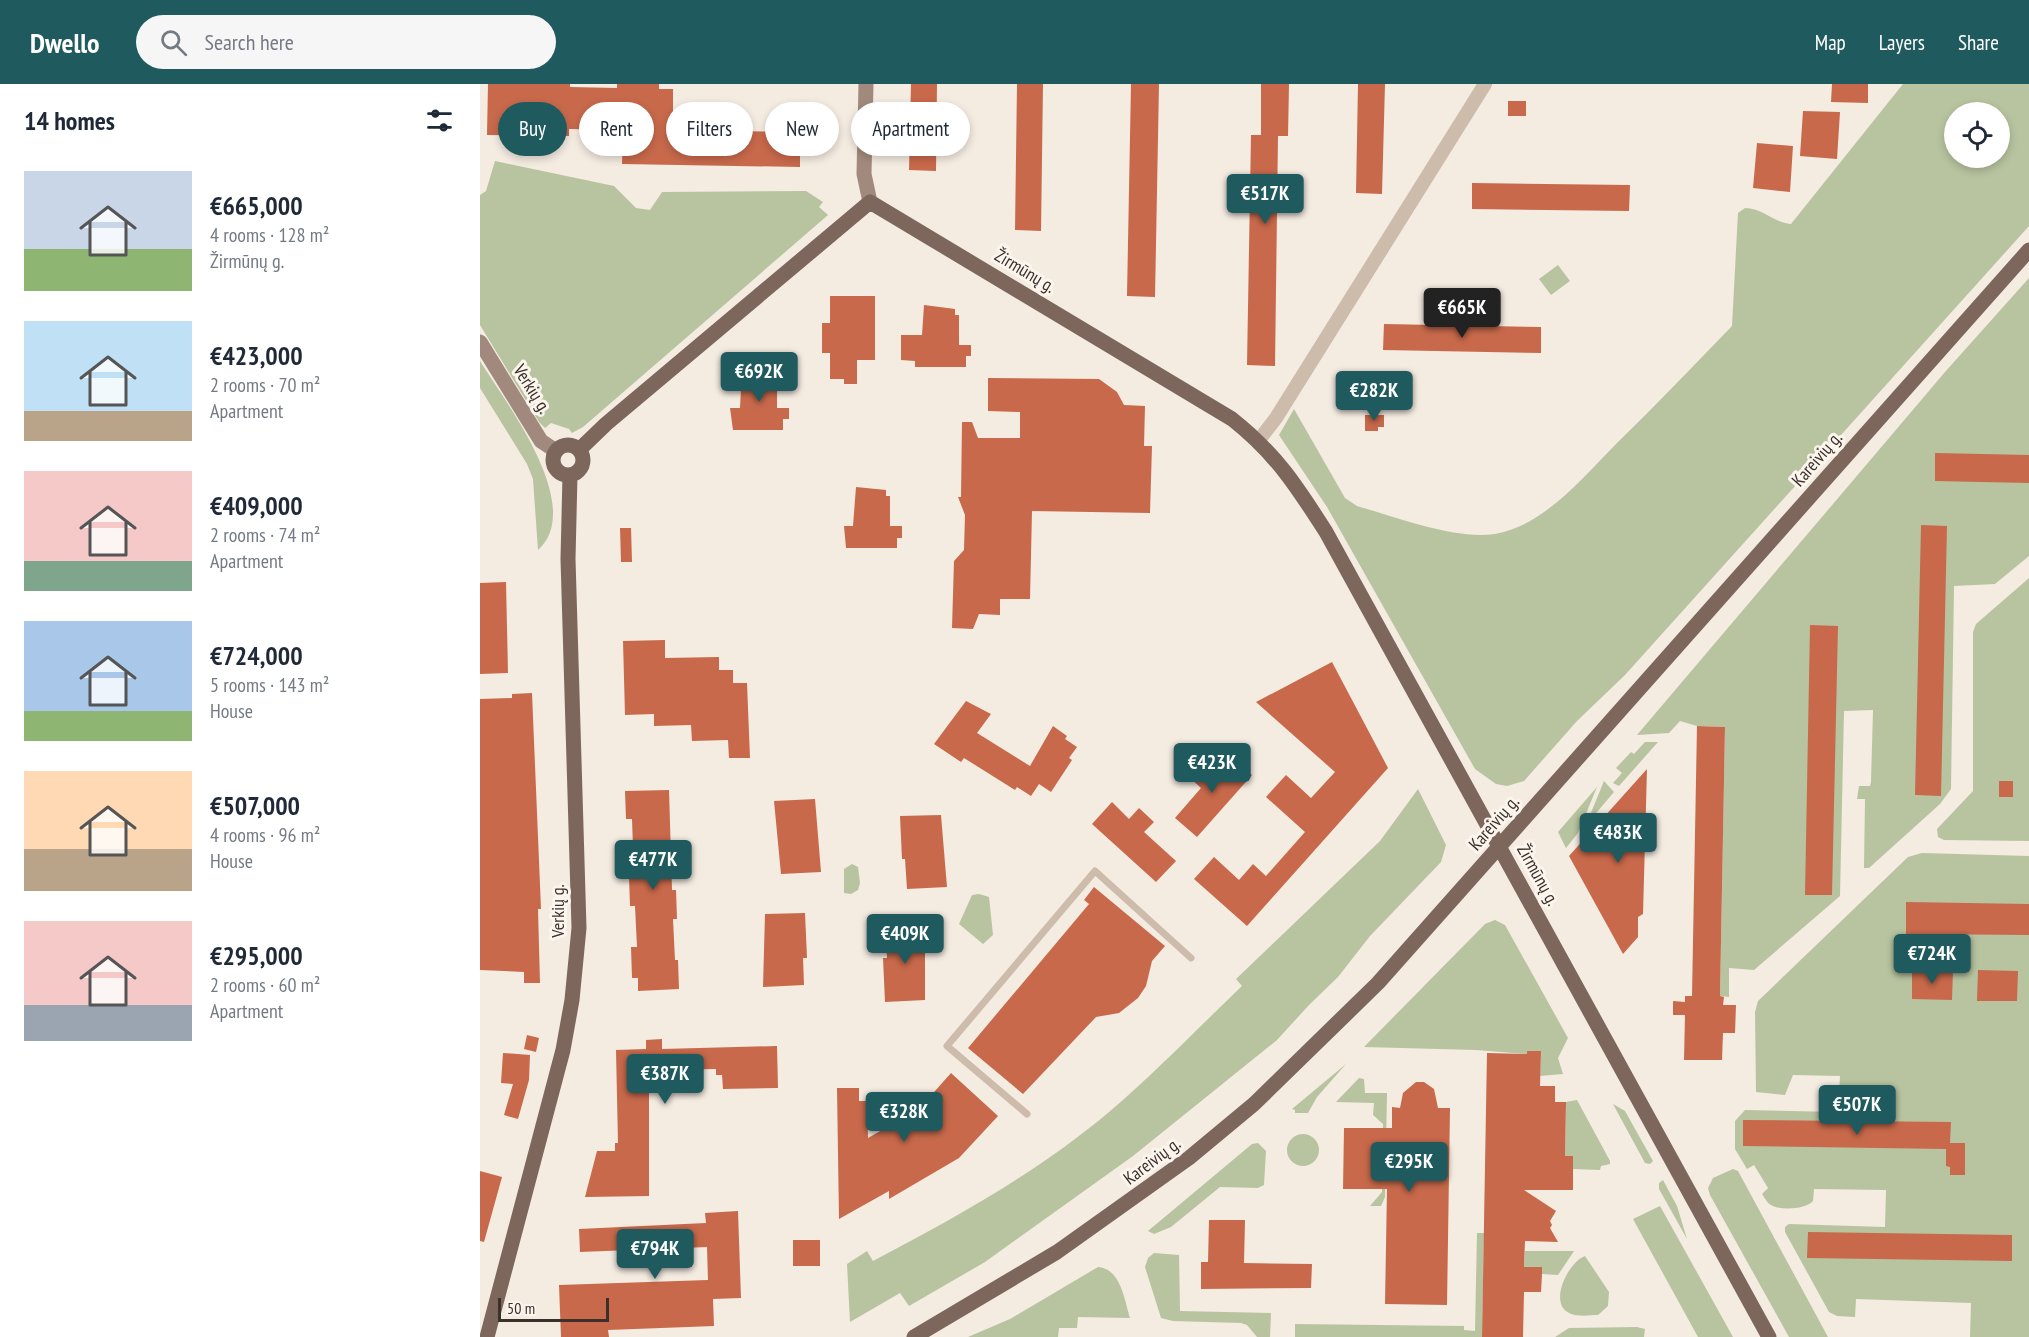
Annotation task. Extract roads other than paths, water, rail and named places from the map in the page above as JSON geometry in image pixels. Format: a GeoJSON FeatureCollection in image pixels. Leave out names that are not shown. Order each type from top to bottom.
{"type":"FeatureCollection","features":[{"type":"Feature","properties":{"kind":"main road"},"geometry":{"type":"LineString","coordinates":[[579,450],[606,424],[870,202],[864,174],[866,84]]}},
{"type":"Feature","properties":{"kind":"main road","name":"Žirmūnų g."},"geometry":{"type":"LineString","coordinates":[[870,202],[1216,408],[1259,440],[1281,463],[1326,532],[1769,1337]]}},
{"type":"Feature","properties":{"kind":"main road","name":"Kareivių g."},"geometry":{"type":"LineString","coordinates":[[914,1337],[995,1290],[1101,1223],[1229,1125],[1378,983],[1469,884],[1499,846],[2029,250]]}},
{"type":"Feature","properties":{"kind":"main road","name":"Verkių g."},"geometry":{"type":"LineString","coordinates":[[480,342],[541,441],[556,451]]}},
{"type":"Feature","properties":{"kind":"main road"},"geometry":{"type":"LineString","coordinates":[[570,445],[579,450],[582,465],[570,475],[560,473],[554,465],[556,451],[570,445]]}},
{"type":"Feature","properties":{"kind":"main road","name":"Verkių g."},"geometry":{"type":"LineString","coordinates":[[487,1337],[563,1050],[572,1000],[579,928],[568,559],[570,475]]}},
{"type":"Feature","properties":{"kind":"street"},"geometry":{"type":"LineString","coordinates":[[1259,440],[1287,402],[1485,84]]}},
{"type":"Feature","properties":{"kind":"lane"},"geometry":{"type":"LineString","coordinates":[[1027,1114],[947,1046],[1095,871],[1191,958]]}}]}
